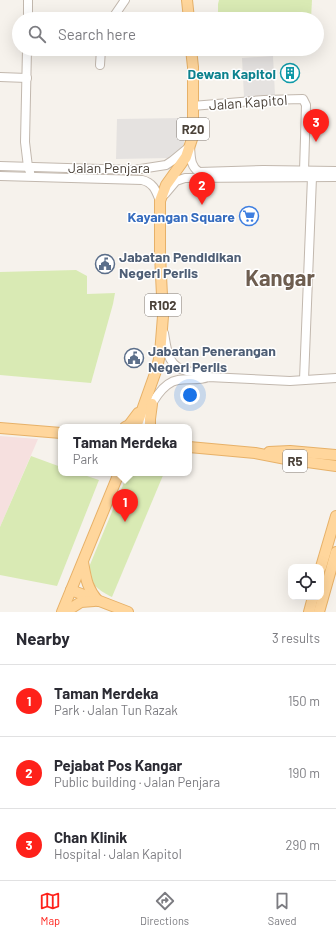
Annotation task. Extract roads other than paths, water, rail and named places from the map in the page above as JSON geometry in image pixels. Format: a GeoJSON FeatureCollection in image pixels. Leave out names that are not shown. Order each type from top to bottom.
{"type":"FeatureCollection","features":[{"type":"Feature","properties":{"kind":"main road"},"geometry":{"type":"LineString","coordinates":[[187,0],[188,12]]}},
{"type":"Feature","properties":{"kind":"main road","name":"R20"},"geometry":{"type":"LineString","coordinates":[[160,201],[166,185],[181,164],[190,147],[193,136],[192,56]]}},
{"type":"Feature","properties":{"kind":"main road","name":"R102"},"geometry":{"type":"LineString","coordinates":[[147,405],[160,354],[163,325],[160,255],[160,201]]}},
{"type":"Feature","properties":{"kind":"main road"},"geometry":{"type":"LineString","coordinates":[[129,424],[147,405]]}},
{"type":"Feature","properties":{"kind":"main road"},"geometry":{"type":"LineString","coordinates":[[138,424],[147,405]]}},
{"type":"Feature","properties":{"kind":"main road"},"geometry":{"type":"LineString","coordinates":[[147,405],[150,424]]}},
{"type":"Feature","properties":{"kind":"main road"},"geometry":{"type":"LineString","coordinates":[[0,428],[58,433]]}},
{"type":"Feature","properties":{"kind":"main road","name":"R5"},"geometry":{"type":"LineString","coordinates":[[192,448],[255,453],[336,466]]}},
{"type":"Feature","properties":{"kind":"main road","name":"R5"},"geometry":{"type":"LineString","coordinates":[[255,453],[290,451],[336,455]]}},
{"type":"Feature","properties":{"kind":"main road"},"geometry":{"type":"LineString","coordinates":[[62,612],[118,476]]}},
{"type":"Feature","properties":{"kind":"main road"},"geometry":{"type":"LineString","coordinates":[[322,564],[336,516]]}},
{"type":"Feature","properties":{"kind":"main road"},"geometry":{"type":"LineString","coordinates":[[319,612],[336,552]]}},
{"type":"Feature","properties":{"kind":"main road"},"geometry":{"type":"LineString","coordinates":[[83,562],[87,585],[90,592],[98,601]]}},
{"type":"Feature","properties":{"kind":"main road"},"geometry":{"type":"LineString","coordinates":[[71,590],[128,612]]}},
{"type":"Feature","properties":{"kind":"main road"},"geometry":{"type":"LineString","coordinates":[[309,612],[312,600]]}},
{"type":"Feature","properties":{"kind":"main road"},"geometry":{"type":"LineString","coordinates":[[65,612],[81,602],[98,601]]}},
{"type":"Feature","properties":{"kind":"street"},"geometry":{"type":"LineString","coordinates":[[28,0],[28,12]]}},
{"type":"Feature","properties":{"kind":"street"},"geometry":{"type":"LineString","coordinates":[[117,12],[125,0]]}},
{"type":"Feature","properties":{"kind":"street"},"geometry":{"type":"LineString","coordinates":[[27,56],[25,142],[28,167],[32,178]]}},
{"type":"Feature","properties":{"kind":"street"},"geometry":{"type":"LineString","coordinates":[[100,65],[101,56]]}},
{"type":"Feature","properties":{"kind":"street"},"geometry":{"type":"LineString","coordinates":[[0,77],[27,78]]}},
{"type":"Feature","properties":{"kind":"street","name":"Jalan Kapitol"},"geometry":{"type":"LineString","coordinates":[[192,106],[264,100],[303,99],[306,105],[304,171]]}},
{"type":"Feature","properties":{"kind":"street"},"geometry":{"type":"LineString","coordinates":[[190,147],[192,165],[199,172],[336,171]]}},
{"type":"Feature","properties":{"kind":"street","name":"Jalan Penjara"},"geometry":{"type":"LineString","coordinates":[[0,166],[134,170],[154,167],[172,161],[190,147]]}},
{"type":"Feature","properties":{"kind":"street"},"geometry":{"type":"LineString","coordinates":[[0,176],[142,180],[152,184],[160,201],[176,181],[185,178],[336,177]]}},
{"type":"Feature","properties":{"kind":"street"},"geometry":{"type":"LineString","coordinates":[[304,380],[312,177]]}},
{"type":"Feature","properties":{"kind":"street"},"geometry":{"type":"LineString","coordinates":[[163,325],[171,361],[181,369],[204,374],[208,377]]}},
{"type":"Feature","properties":{"kind":"street"},"geometry":{"type":"LineString","coordinates":[[141,424],[147,405],[168,384],[176,380],[202,380],[208,377],[290,381],[336,378]]}},
{"type":"Feature","properties":{"kind":"place","name":"Dewan Kapitol"},"geometry":{"type":"Point","coordinates":[290,73]}},
{"type":"Feature","properties":{"kind":"place","name":"Chan Klinik"},"geometry":{"type":"Point","coordinates":[316,142]}},
{"type":"Feature","properties":{"kind":"place","name":"Pejabat Pos Kangar"},"geometry":{"type":"Point","coordinates":[202,205]}},
{"type":"Feature","properties":{"kind":"place","name":"Kayangan Square"},"geometry":{"type":"Point","coordinates":[249,216]}},
{"type":"Feature","properties":{"kind":"place","name":"Jabatan Pendidikan Negeri Perlis"},"geometry":{"type":"Point","coordinates":[105,264]}},
{"type":"Feature","properties":{"kind":"place","name":"Jabatan Penerangan Negeri Perlis"},"geometry":{"type":"Point","coordinates":[134,358]}},
{"type":"Feature","properties":{"kind":"place","name":"Taman Merdeka"},"geometry":{"type":"Point","coordinates":[125,522]}},
{"type":"Feature","properties":{"kind":"district","name":"Kangar"},"geometry":{"type":"Point","coordinates":[280,277]}}]}
